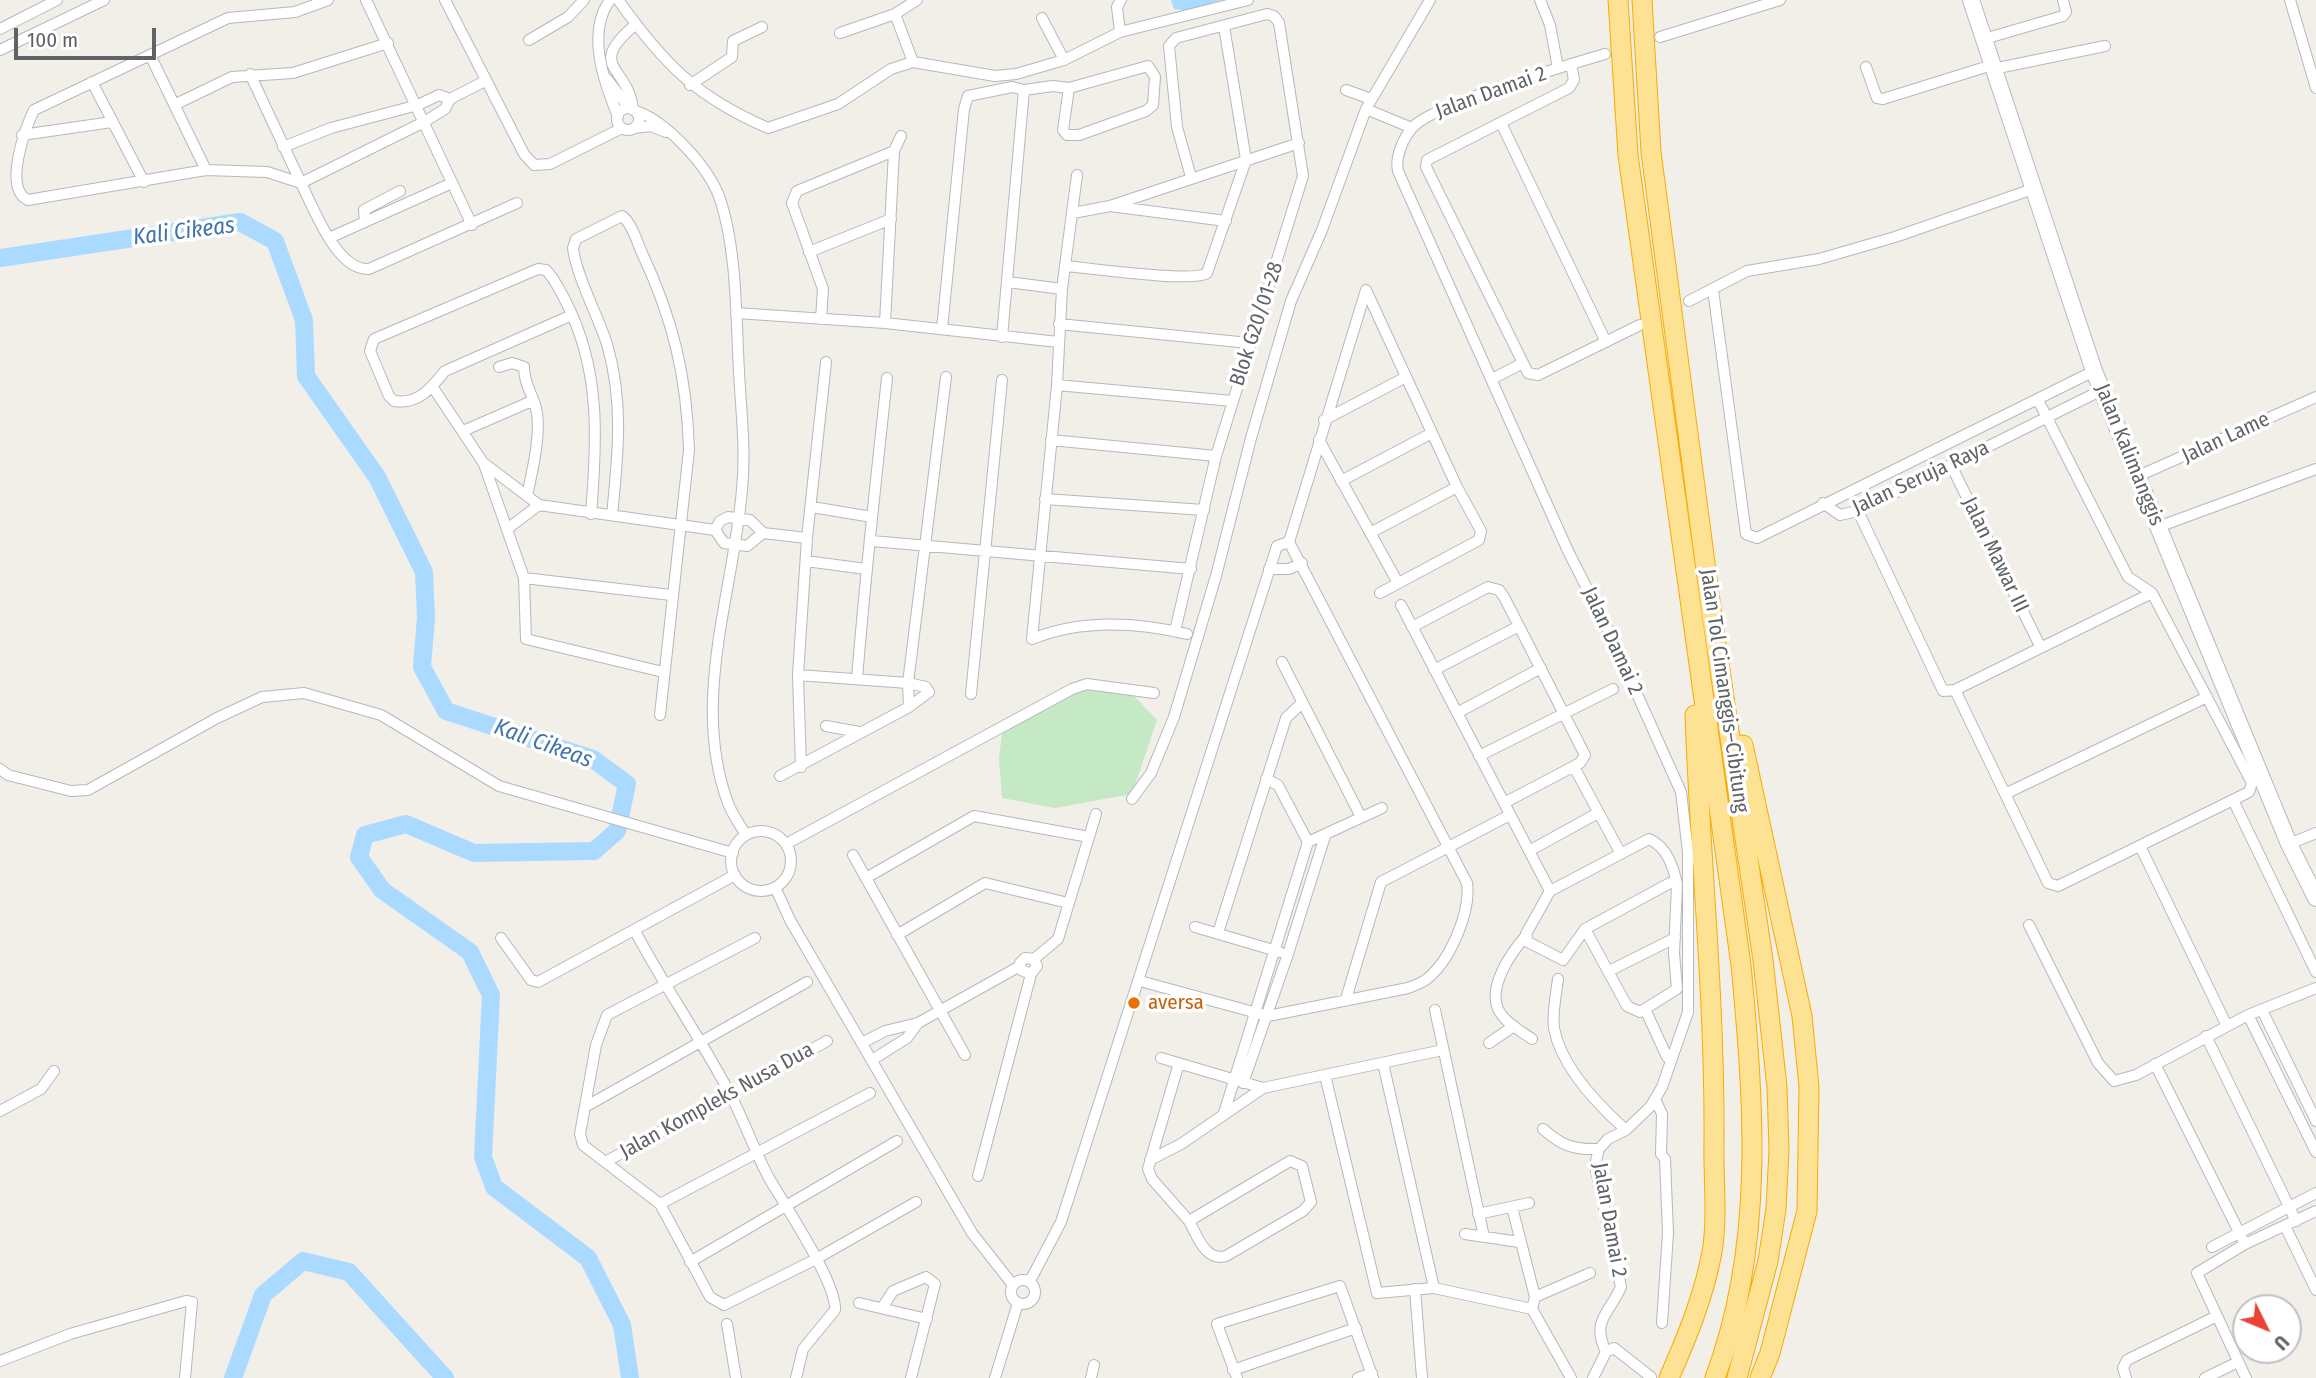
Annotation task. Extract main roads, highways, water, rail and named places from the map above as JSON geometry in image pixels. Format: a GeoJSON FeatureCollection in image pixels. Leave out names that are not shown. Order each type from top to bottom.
{"type":"FeatureCollection","features":[{"type":"Feature","properties":{"kind":"highway","name":"Jalan Tol Cimanggis–Cibitung"},"geometry":{"type":"LineString","coordinates":[[1618,0],[1628,155],[1702,616],[1763,960],[1777,1087],[1779,1150],[1776,1209],[1768,1261],[1737,1378]]}},
{"type":"Feature","properties":{"kind":"highway","name":"Jalan Tol Cimanggis–Cibitung"},"geometry":{"type":"LineString","coordinates":[[1642,0],[1651,152],[1741,965],[1753,1100],[1754,1147],[1744,1259],[1733,1320],[1715,1378]]}},
{"type":"Feature","properties":{"kind":"highway"},"geometry":{"type":"LineString","coordinates":[[1660,1377],[1691,1328],[1713,1250],[1714,1084],[1710,966],[1699,839],[1702,616]]}},
{"type":"Feature","properties":{"kind":"highway"},"geometry":{"type":"LineString","coordinates":[[1702,616],[1785,931],[1802,1016],[1809,1087],[1807,1211],[1770,1353],[1760,1378]]}},
{"type":"Feature","properties":{"kind":"main road","name":"Jalan Kalimanggis"},"geometry":{"type":"LineString","coordinates":[[1970,0],[2094,370],[2289,844],[2316,898]]}},
{"type":"Feature","properties":{"kind":"water"},"geometry":{"type":"Polygon","coordinates":[[[1171,0],[1222,0],[1189,11],[1174,9],[1171,0]]]}},
{"type":"Feature","properties":{"kind":"waterway","name":"Kali Cikeas"},"geometry":{"type":"LineString","coordinates":[[0,258],[240,222],[275,241],[304,320],[306,376],[377,477],[424,572],[426,617],[422,667],[446,711],[593,759],[627,784],[617,831],[594,851],[474,853],[406,824],[365,835],[359,857],[382,890],[470,952],[491,995],[483,1157],[494,1187],[588,1258],[622,1325],[630,1378]]}},
{"type":"Feature","properties":{"kind":"waterway","name":"Kali Cikeas"},"geometry":{"type":"LineString","coordinates":[[233,1378],[263,1295],[303,1261],[349,1272],[445,1378]]}},
{"type":"Feature","properties":{"kind":"place","name":"aversa"},"geometry":{"type":"Point","coordinates":[1134,1003]}}]}
